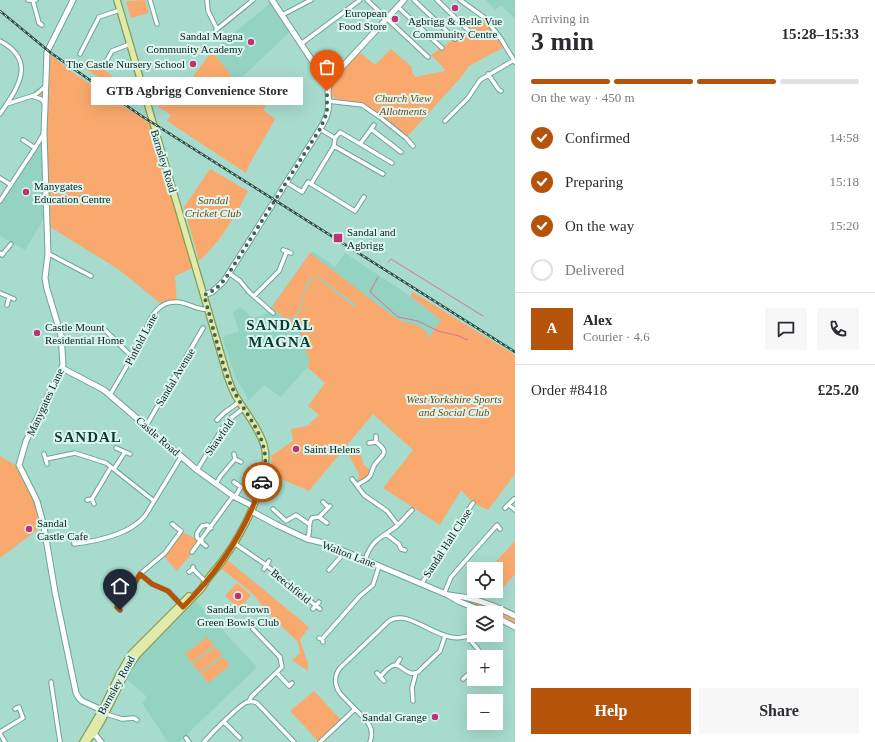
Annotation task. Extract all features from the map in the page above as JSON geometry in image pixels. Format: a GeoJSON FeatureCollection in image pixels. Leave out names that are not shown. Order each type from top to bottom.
{"type":"FeatureCollection","features":[{"type":"Feature","properties":{"kind":"main road","name":"Barnsley Road"},"geometry":{"type":"LineString","coordinates":[[84,742],[105,712],[134,659],[182,605],[202,588],[205,581],[225,558],[252,508],[266,468],[263,444],[257,429],[228,378],[117,0]]}},
{"type":"Feature","properties":{"kind":"street"},"geometry":{"type":"LineString","coordinates":[[28,0],[35,0],[39,22],[42,25]]}},
{"type":"Feature","properties":{"kind":"street","name":"Manygates Lane"},"geometry":{"type":"LineString","coordinates":[[73,0],[47,52],[44,133],[48,254],[46,283],[61,335],[63,350],[62,368],[26,442],[19,465],[37,501],[44,527],[55,592],[76,693],[78,698],[82,701],[105,712]]}},
{"type":"Feature","properties":{"kind":"street"},"geometry":{"type":"LineString","coordinates":[[150,0],[158,24]]}},
{"type":"Feature","properties":{"kind":"street"},"geometry":{"type":"LineString","coordinates":[[207,0],[208,11],[216,30],[254,0]]}},
{"type":"Feature","properties":{"kind":"street"},"geometry":{"type":"LineString","coordinates":[[272,0],[321,74],[329,82]]}},
{"type":"Feature","properties":{"kind":"street"},"geometry":{"type":"LineString","coordinates":[[282,15],[311,0]]}},
{"type":"Feature","properties":{"kind":"street"},"geometry":{"type":"LineString","coordinates":[[301,44],[360,0]]}},
{"type":"Feature","properties":{"kind":"street"},"geometry":{"type":"LineString","coordinates":[[367,0],[428,57]]}},
{"type":"Feature","properties":{"kind":"street"},"geometry":{"type":"LineString","coordinates":[[204,295],[210,293],[216,288],[229,273],[320,129],[327,113],[329,82],[403,0]]}},
{"type":"Feature","properties":{"kind":"street"},"geometry":{"type":"LineString","coordinates":[[414,0],[455,39]]}},
{"type":"Feature","properties":{"kind":"street"},"geometry":{"type":"LineString","coordinates":[[437,0],[459,18],[468,30]]}},
{"type":"Feature","properties":{"kind":"street"},"geometry":{"type":"LineString","coordinates":[[445,121],[468,98],[480,80],[488,74],[514,61],[501,38],[485,18],[460,0]]}},
{"type":"Feature","properties":{"kind":"street"},"geometry":{"type":"LineString","coordinates":[[398,7],[442,48]]}},
{"type":"Feature","properties":{"kind":"street"},"geometry":{"type":"LineString","coordinates":[[80,54],[99,17],[120,10]]}},
{"type":"Feature","properties":{"kind":"street"},"geometry":{"type":"LineString","coordinates":[[0,41],[7,45],[15,53],[19,59],[21,70],[18,86],[0,114]]}},
{"type":"Feature","properties":{"kind":"street"},"geometry":{"type":"LineString","coordinates":[[103,67],[112,51],[130,44]]}},
{"type":"Feature","properties":{"kind":"street"},"geometry":{"type":"LineString","coordinates":[[488,74],[501,91]]}},
{"type":"Feature","properties":{"kind":"street"},"geometry":{"type":"LineString","coordinates":[[6,104],[39,92],[46,86]]}},
{"type":"Feature","properties":{"kind":"street"},"geometry":{"type":"LineString","coordinates":[[30,96],[35,96],[41,99],[46,105]]}},
{"type":"Feature","properties":{"kind":"street"},"geometry":{"type":"LineString","coordinates":[[328,101],[362,104],[406,138],[413,146]]}},
{"type":"Feature","properties":{"kind":"street"},"geometry":{"type":"LineString","coordinates":[[360,144],[372,127],[400,152]]}},
{"type":"Feature","properties":{"kind":"street"},"geometry":{"type":"LineString","coordinates":[[320,129],[335,138]]}},
{"type":"Feature","properties":{"kind":"street"},"geometry":{"type":"LineString","coordinates":[[311,184],[334,146],[335,138],[340,132],[392,163]]}},
{"type":"Feature","properties":{"kind":"street"},"geometry":{"type":"LineString","coordinates":[[0,201],[44,133]]}},
{"type":"Feature","properties":{"kind":"street"},"geometry":{"type":"LineString","coordinates":[[23,140],[35,148]]}},
{"type":"Feature","properties":{"kind":"street"},"geometry":{"type":"LineString","coordinates":[[334,146],[384,174]]}},
{"type":"Feature","properties":{"kind":"street"},"geometry":{"type":"LineString","coordinates":[[369,173],[372,168]]}},
{"type":"Feature","properties":{"kind":"street"},"geometry":{"type":"LineString","coordinates":[[0,178],[11,186]]}},
{"type":"Feature","properties":{"kind":"street"},"geometry":{"type":"LineString","coordinates":[[286,182],[302,192],[308,182],[355,211],[364,197]]}},
{"type":"Feature","properties":{"kind":"street"},"geometry":{"type":"LineString","coordinates":[[0,253],[2,255],[11,244]]}},
{"type":"Feature","properties":{"kind":"street"},"geometry":{"type":"LineString","coordinates":[[254,296],[279,271],[287,251]]}},
{"type":"Feature","properties":{"kind":"street"},"geometry":{"type":"LineString","coordinates":[[48,254],[91,276]]}},
{"type":"Feature","properties":{"kind":"street"},"geometry":{"type":"LineString","coordinates":[[229,273],[240,281],[246,290],[273,313]]}},
{"type":"Feature","properties":{"kind":"street"},"geometry":{"type":"LineString","coordinates":[[0,293],[14,299]]}},
{"type":"Feature","properties":{"kind":"street"},"geometry":{"type":"LineString","coordinates":[[7,305],[9,297]]}},
{"type":"Feature","properties":{"kind":"street","name":"Pinfold Lane"},"geometry":{"type":"LineString","coordinates":[[110,395],[132,357],[152,317],[161,306],[177,302],[186,303],[194,308],[202,310],[208,309]]}},
{"type":"Feature","properties":{"kind":"street"},"geometry":{"type":"LineString","coordinates":[[103,328],[132,357]]}},
{"type":"Feature","properties":{"kind":"street","name":"Sandal Avenue"},"geometry":{"type":"LineString","coordinates":[[146,426],[204,328]]}},
{"type":"Feature","properties":{"kind":"street","name":"Castle Road"},"geometry":{"type":"LineString","coordinates":[[62,368],[104,390],[197,470],[252,508]]}},
{"type":"Feature","properties":{"kind":"street"},"geometry":{"type":"LineString","coordinates":[[217,420],[240,401]]}},
{"type":"Feature","properties":{"kind":"street","name":"Shawfold"},"geometry":{"type":"LineString","coordinates":[[197,470],[227,421],[244,408]]}},
{"type":"Feature","properties":{"kind":"street"},"geometry":{"type":"LineString","coordinates":[[357,485],[370,476],[376,463],[383,457],[384,449],[376,442],[376,436]]}},
{"type":"Feature","properties":{"kind":"street"},"geometry":{"type":"LineString","coordinates":[[369,443],[376,442]]}},
{"type":"Feature","properties":{"kind":"street"},"geometry":{"type":"LineString","coordinates":[[116,448],[130,454]]}},
{"type":"Feature","properties":{"kind":"street"},"geometry":{"type":"LineString","coordinates":[[87,500],[92,499],[112,468],[125,452]]}},
{"type":"Feature","properties":{"kind":"street"},"geometry":{"type":"LineString","coordinates":[[46,459],[75,453],[106,464],[154,501]]}},
{"type":"Feature","properties":{"kind":"street"},"geometry":{"type":"LineString","coordinates":[[44,454],[47,464]]}},
{"type":"Feature","properties":{"kind":"street"},"geometry":{"type":"LineString","coordinates":[[234,454],[235,459]]}},
{"type":"Feature","properties":{"kind":"street"},"geometry":{"type":"LineString","coordinates":[[74,542],[74,544],[99,541],[134,526],[145,516],[181,457]]}},
{"type":"Feature","properties":{"kind":"street"},"geometry":{"type":"LineString","coordinates":[[235,459],[241,462]]}},
{"type":"Feature","properties":{"kind":"street"},"geometry":{"type":"LineString","coordinates":[[216,484],[235,459]]}},
{"type":"Feature","properties":{"kind":"street"},"geometry":{"type":"LineString","coordinates":[[352,479],[364,495],[387,511],[398,525]]}},
{"type":"Feature","properties":{"kind":"street"},"geometry":{"type":"LineString","coordinates":[[192,552],[242,487],[234,482]]}},
{"type":"Feature","properties":{"kind":"street"},"geometry":{"type":"LineString","coordinates":[[505,508],[514,498]]}},
{"type":"Feature","properties":{"kind":"street"},"geometry":{"type":"LineString","coordinates":[[92,499],[94,504]]}},
{"type":"Feature","properties":{"kind":"street"},"geometry":{"type":"LineString","coordinates":[[307,539],[310,532],[312,518],[319,517],[329,507],[323,502]]}},
{"type":"Feature","properties":{"kind":"street","name":"Sandal Hall Close"},"geometry":{"type":"LineString","coordinates":[[421,584],[441,556],[455,529],[473,503]]}},
{"type":"Feature","properties":{"kind":"street"},"geometry":{"type":"LineString","coordinates":[[276,505],[272,510],[286,521],[296,515],[310,524]]}},
{"type":"Feature","properties":{"kind":"street"},"geometry":{"type":"LineString","coordinates":[[509,505],[515,510]]}},
{"type":"Feature","properties":{"kind":"street","name":"Walton Lane"},"geometry":{"type":"LineString","coordinates":[[252,508],[276,525],[307,539],[324,543],[470,606]]}},
{"type":"Feature","properties":{"kind":"street"},"geometry":{"type":"LineString","coordinates":[[365,560],[370,547],[398,525],[412,510]]}},
{"type":"Feature","properties":{"kind":"street"},"geometry":{"type":"LineString","coordinates":[[319,517],[327,523]]}},
{"type":"Feature","properties":{"kind":"street"},"geometry":{"type":"LineString","coordinates":[[120,610],[117,607],[128,595],[140,574],[164,553],[181,531],[172,524]]}},
{"type":"Feature","properties":{"kind":"street"},"geometry":{"type":"LineString","coordinates":[[206,546],[197,538],[197,536],[202,526],[207,525],[211,528]]}},
{"type":"Feature","properties":{"kind":"street"},"geometry":{"type":"LineString","coordinates":[[446,595],[451,577],[497,525],[500,529]]}},
{"type":"Feature","properties":{"kind":"street"},"geometry":{"type":"LineString","coordinates":[[386,534],[398,544],[401,549],[404,550]]}},
{"type":"Feature","properties":{"kind":"street","name":"Beechfield"},"geometry":{"type":"LineString","coordinates":[[234,543],[266,565],[320,609]]}},
{"type":"Feature","properties":{"kind":"street"},"geometry":{"type":"LineString","coordinates":[[329,570],[345,552]]}},
{"type":"Feature","properties":{"kind":"street"},"geometry":{"type":"LineString","coordinates":[[322,640],[360,596],[373,585],[379,566]]}},
{"type":"Feature","properties":{"kind":"street"},"geometry":{"type":"LineString","coordinates":[[189,572],[193,568],[205,581]]}},
{"type":"Feature","properties":{"kind":"street"},"geometry":{"type":"LineString","coordinates":[[140,574],[152,584],[168,591],[182,605]]}},
{"type":"Feature","properties":{"kind":"street","name":"Walton Lane"},"geometry":{"type":"LineString","coordinates":[[446,595],[462,596],[491,604],[515,616]]}},
{"type":"Feature","properties":{"kind":"street"},"geometry":{"type":"LineString","coordinates":[[370,742],[372,731],[370,726],[336,687],[335,678],[337,672],[389,621],[396,618],[403,618],[445,636],[456,639],[467,636]]}},
{"type":"Feature","properties":{"kind":"street"},"geometry":{"type":"LineString","coordinates":[[503,620],[514,624]]}},
{"type":"Feature","properties":{"kind":"street"},"geometry":{"type":"LineString","coordinates":[[249,702],[251,697],[282,668],[280,657],[254,630],[252,634]]}},
{"type":"Feature","properties":{"kind":"street"},"geometry":{"type":"LineString","coordinates":[[413,701],[412,688],[416,673],[440,651],[445,636]]}},
{"type":"Feature","properties":{"kind":"street"},"geometry":{"type":"LineString","coordinates":[[380,677],[391,666],[396,665],[400,659]]}},
{"type":"Feature","properties":{"kind":"street"},"geometry":{"type":"LineString","coordinates":[[396,665],[408,672],[416,673]]}},
{"type":"Feature","properties":{"kind":"street"},"geometry":{"type":"LineString","coordinates":[[277,673],[289,686],[292,683]]}},
{"type":"Feature","properties":{"kind":"street"},"geometry":{"type":"LineString","coordinates":[[377,674],[384,681]]}},
{"type":"Feature","properties":{"kind":"street"},"geometry":{"type":"LineString","coordinates":[[463,679],[467,675]]}},
{"type":"Feature","properties":{"kind":"street"},"geometry":{"type":"LineString","coordinates":[[50,682],[60,742]]}},
{"type":"Feature","properties":{"kind":"street"},"geometry":{"type":"LineString","coordinates":[[204,742],[224,722],[249,702],[257,703],[294,742]]}},
{"type":"Feature","properties":{"kind":"street"},"geometry":{"type":"LineString","coordinates":[[5,742],[0,733],[23,718],[20,707],[15,709]]}},
{"type":"Feature","properties":{"kind":"street"},"geometry":{"type":"LineString","coordinates":[[320,742],[355,709]]}},
{"type":"Feature","properties":{"kind":"street"},"geometry":{"type":"LineString","coordinates":[[105,712],[122,719],[134,718],[138,720]]}},
{"type":"Feature","properties":{"kind":"street"},"geometry":{"type":"LineString","coordinates":[[224,722],[240,738]]}},
{"type":"Feature","properties":{"kind":"street"},"geometry":{"type":"LineString","coordinates":[[92,731],[102,742]]}},
{"type":"Feature","properties":{"kind":"street"},"geometry":{"type":"LineString","coordinates":[[186,738],[189,742]]}},
{"type":"Feature","properties":{"kind":"street"},"geometry":{"type":"LineString","coordinates":[[285,742],[290,738]]}},
{"type":"Feature","properties":{"kind":"shaded area"},"geometry":{"type":"Polygon","coordinates":[[[486,0],[515,0],[515,19],[501,5],[495,10],[486,0]]]}},
{"type":"Feature","properties":{"kind":"shaded area","name":"Sandal Magna Community Academy"},"geometry":{"type":"Polygon","coordinates":[[[273,1],[292,30],[239,80],[233,78],[212,51],[273,1]]]}},
{"type":"Feature","properties":{"kind":"shaded area","name":"Manygates Education Centre"},"geometry":{"type":"Polygon","coordinates":[[[44,133],[46,215],[25,250],[0,236],[0,201],[44,133]]]}},
{"type":"Feature","properties":{"kind":"shaded area"},"geometry":{"type":"Polygon","coordinates":[[[312,251],[335,267],[345,253],[404,292],[441,320],[427,341],[313,360],[281,397],[264,385],[249,400],[236,378],[222,337],[239,331],[233,313],[240,307],[253,318],[266,314],[312,251]]]}},
{"type":"Feature","properties":{"kind":"shaded area"},"geometry":{"type":"Polygon","coordinates":[[[190,595],[257,667],[179,742],[168,742],[142,703],[147,697],[120,673],[127,661],[190,595]]]}},
{"type":"Feature","properties":{"kind":"green space"},"geometry":{"type":"Polygon","coordinates":[[[145,0],[149,13],[131,18],[126,1],[145,0]]]}},
{"type":"Feature","properties":{"kind":"green space","name":"Church View Allotments"},"geometry":{"type":"Polygon","coordinates":[[[485,18],[506,46],[469,66],[463,75],[406,138],[362,105],[332,97],[330,91],[332,84],[357,54],[361,53],[375,65],[391,49],[413,68],[411,69],[415,77],[445,71],[431,55],[485,18]]]}},
{"type":"Feature","properties":{"kind":"green space"},"geometry":{"type":"Polygon","coordinates":[[[212,51],[233,78],[270,99],[263,110],[275,119],[246,173],[167,121],[171,115],[158,107],[171,88],[180,94],[212,51]]]}},
{"type":"Feature","properties":{"kind":"green space"},"geometry":{"type":"Polygon","coordinates":[[[47,52],[72,72],[154,126],[195,267],[175,276],[177,302],[163,305],[118,269],[47,225],[46,105],[35,95],[45,88],[47,52]]]}},
{"type":"Feature","properties":{"kind":"green space"},"geometry":{"type":"Polygon","coordinates":[[[86,59],[102,68],[129,89],[136,84],[139,96],[136,101],[81,66],[86,59]]]}},
{"type":"Feature","properties":{"kind":"green space","name":"Sandal Cricket Club"},"geometry":{"type":"Polygon","coordinates":[[[210,169],[248,191],[227,228],[199,261],[184,207],[210,169]]]}},
{"type":"Feature","properties":{"kind":"green space","name":"West Yorkshire Sports and Social Club"},"geometry":{"type":"Polygon","coordinates":[[[310,253],[398,320],[416,325],[425,330],[428,339],[441,320],[410,296],[413,292],[515,355],[515,474],[488,510],[473,503],[461,490],[440,525],[383,488],[413,450],[373,414],[309,491],[270,474],[272,468],[271,456],[293,441],[291,429],[307,426],[319,415],[308,406],[325,383],[307,367],[310,363],[299,329],[296,329],[293,325],[284,323],[281,318],[291,320],[295,318],[299,312],[308,285],[314,277],[317,277],[354,307],[356,305],[319,277],[315,276],[309,280],[299,309],[291,318],[284,318],[272,307],[310,253]]]}},
{"type":"Feature","properties":{"kind":"green space"},"geometry":{"type":"Polygon","coordinates":[[[351,448],[362,457],[363,464],[372,472],[370,476],[357,485],[359,474],[347,452],[351,448]]]}},
{"type":"Feature","properties":{"kind":"green space"},"geometry":{"type":"Polygon","coordinates":[[[0,456],[18,467],[35,498],[41,527],[0,558],[0,456]]]}},
{"type":"Feature","properties":{"kind":"green space"},"geometry":{"type":"Polygon","coordinates":[[[181,531],[201,542],[177,571],[163,555],[181,531]]]}},
{"type":"Feature","properties":{"kind":"green space"},"geometry":{"type":"Polygon","coordinates":[[[515,541],[515,574],[503,588],[503,562],[496,562],[515,541]]]}},
{"type":"Feature","properties":{"kind":"green space"},"geometry":{"type":"Polygon","coordinates":[[[225,558],[309,627],[300,640],[308,664],[308,671],[292,660],[300,653],[298,642],[269,614],[253,594],[218,566],[225,558]]]}},
{"type":"Feature","properties":{"kind":"green space","name":"Sandal Crown Green Bowls Club"},"geometry":{"type":"Polygon","coordinates":[[[237,583],[251,595],[240,609],[225,596],[237,583]]]}},
{"type":"Feature","properties":{"kind":"green space"},"geometry":{"type":"Polygon","coordinates":[[[448,595],[462,596],[488,606],[472,606],[448,595]]]}},
{"type":"Feature","properties":{"kind":"green space"},"geometry":{"type":"Polygon","coordinates":[[[503,611],[515,616],[515,627],[503,621],[503,611]]]}},
{"type":"Feature","properties":{"kind":"green space"},"geometry":{"type":"Polygon","coordinates":[[[207,637],[214,645],[192,663],[185,654],[207,637]]]}},
{"type":"Feature","properties":{"kind":"green space"},"geometry":{"type":"Polygon","coordinates":[[[215,647],[222,655],[200,673],[193,664],[215,647]]]}},
{"type":"Feature","properties":{"kind":"green space"},"geometry":{"type":"Polygon","coordinates":[[[223,657],[230,665],[208,683],[201,674],[223,657]]]}},
{"type":"Feature","properties":{"kind":"green space"},"geometry":{"type":"Polygon","coordinates":[[[314,691],[342,721],[319,742],[290,711],[314,691]]]}},
{"type":"Feature","properties":{"kind":"waterway"},"geometry":{"type":"LineString","coordinates":[[388,262],[391,259],[483,316]]}},
{"type":"Feature","properties":{"kind":"waterway"},"geometry":{"type":"LineString","coordinates":[[378,277],[370,292],[398,317],[418,321],[438,331],[459,336],[467,340],[468,339]]}},
{"type":"Feature","properties":{"kind":"railway"},"geometry":{"type":"LineString","coordinates":[[0,11],[51,53],[140,115],[515,352]]}},
{"type":"Feature","properties":{"kind":"way so far"},"geometry":{"type":"LineString","coordinates":[[262,482],[266,468],[265,450],[257,429],[235,394],[228,378],[204,295],[212,292],[224,281],[320,129],[327,113],[327,91]]}},
{"type":"Feature","properties":{"kind":"place","name":"Agbrigg & Belle Vue Community Centre"},"geometry":{"type":"Point","coordinates":[455,8]}},
{"type":"Feature","properties":{"kind":"place","name":"European Food Store"},"geometry":{"type":"Point","coordinates":[395,19]}},
{"type":"Feature","properties":{"kind":"place","name":"Sandal Magna Community Academy"},"geometry":{"type":"Point","coordinates":[251,42]}},
{"type":"Feature","properties":{"kind":"place","name":"The Castle Nursery School"},"geometry":{"type":"Point","coordinates":[193,64]}},
{"type":"Feature","properties":{"kind":"place","name":"GTB Agbrigg Convenience Store"},"geometry":{"type":"Point","coordinates":[327,91]}},
{"type":"Feature","properties":{"kind":"place","name":"Manygates Education Centre"},"geometry":{"type":"Point","coordinates":[26,192]}},
{"type":"Feature","properties":{"kind":"place","name":"Sandal and Agbrigg"},"geometry":{"type":"Point","coordinates":[338,238]}},
{"type":"Feature","properties":{"kind":"place","name":"Castle Mount Residential Home"},"geometry":{"type":"Point","coordinates":[37,333]}},
{"type":"Feature","properties":{"kind":"place","name":"Saint Helens"},"geometry":{"type":"Point","coordinates":[296,449]}},
{"type":"Feature","properties":{"kind":"place","name":"Sandal Castle Cafe"},"geometry":{"type":"Point","coordinates":[29,529]}},
{"type":"Feature","properties":{"kind":"place","name":"Sandal Crown Green Bowls Club"},"geometry":{"type":"Point","coordinates":[238,596]}},
{"type":"Feature","properties":{"kind":"place","name":"Sandal Grange"},"geometry":{"type":"Point","coordinates":[435,717]}},
{"type":"Feature","properties":{"kind":"district","name":"SANDAL MAGNA"},"geometry":{"type":"Point","coordinates":[280,334]}},
{"type":"Feature","properties":{"kind":"district","name":"SANDAL"},"geometry":{"type":"Point","coordinates":[88,437]}},
{"type":"Feature","properties":{"kind":"route"},"geometry":{"type":"LineString","coordinates":[[120,610],[117,607],[128,595],[140,574],[152,584],[168,591],[183,607],[202,588],[205,581],[225,558],[253,506],[262,482]]}}]}
